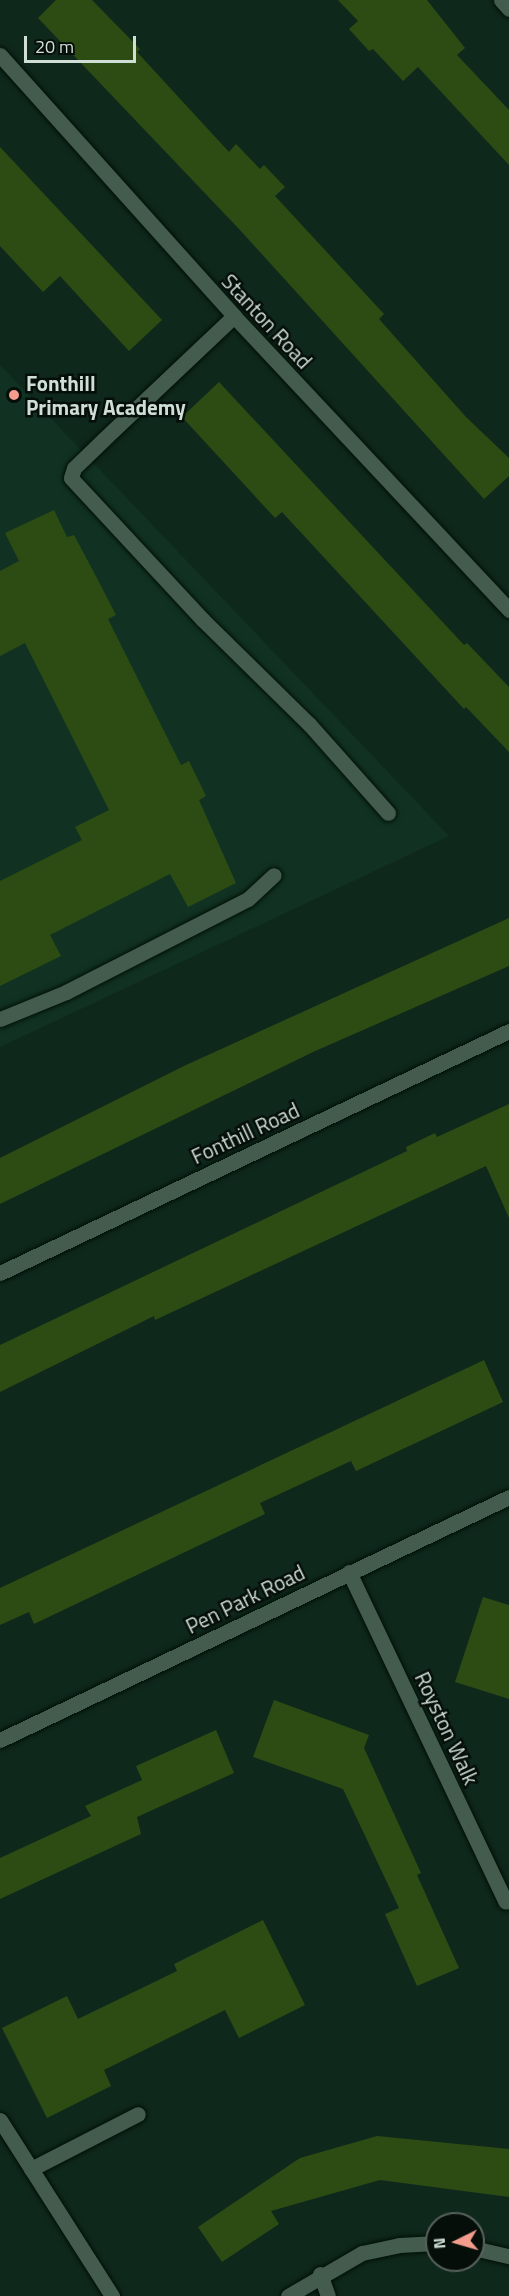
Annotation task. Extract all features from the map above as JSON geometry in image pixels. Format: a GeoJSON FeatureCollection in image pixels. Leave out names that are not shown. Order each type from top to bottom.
{"type":"FeatureCollection","features":[{"type":"Feature","properties":{"kind":"street"},"geometry":{"type":"LineString","coordinates":[[501,0],[509,9]]}},
{"type":"Feature","properties":{"kind":"street","name":"Stanton Road"},"geometry":{"type":"LineString","coordinates":[[0,55],[234,316],[509,610]]}},
{"type":"Feature","properties":{"kind":"street"},"geometry":{"type":"LineString","coordinates":[[234,316],[88,454],[74,468],[71,478],[202,620],[309,724],[388,813]]}},
{"type":"Feature","properties":{"kind":"street"},"geometry":{"type":"LineString","coordinates":[[0,1019],[66,992],[248,899],[274,875]]}},
{"type":"Feature","properties":{"kind":"street","name":"Fonthill Road"},"geometry":{"type":"LineString","coordinates":[[0,1274],[509,1031]]}},
{"type":"Feature","properties":{"kind":"street","name":"Pen Park Road"},"geometry":{"type":"LineString","coordinates":[[0,1740],[509,1497]]}},
{"type":"Feature","properties":{"kind":"street","name":"Royston Walk"},"geometry":{"type":"LineString","coordinates":[[349,1572],[506,1902]]}},
{"type":"Feature","properties":{"kind":"street"},"geometry":{"type":"LineString","coordinates":[[31,2169],[138,2114]]}},
{"type":"Feature","properties":{"kind":"street"},"geometry":{"type":"LineString","coordinates":[[0,2120],[112,2296]]}},
{"type":"Feature","properties":{"kind":"street"},"geometry":{"type":"LineString","coordinates":[[288,2296],[320,2274],[378,2248],[425,2244]]}},
{"type":"Feature","properties":{"kind":"street"},"geometry":{"type":"LineString","coordinates":[[485,2251],[509,2256]]}},
{"type":"Feature","properties":{"kind":"street"},"geometry":{"type":"LineString","coordinates":[[320,2274],[328,2296]]}},
{"type":"Feature","properties":{"kind":"shaded area"},"geometry":{"type":"Polygon","coordinates":[[[0,365],[449,836],[0,1047],[0,365]]]}},
{"type":"Feature","properties":{"kind":"building"},"geometry":{"type":"Polygon","coordinates":[[[56,0],[92,0],[140,49],[137,52],[229,152],[236,144],[260,169],[264,165],[285,187],[275,196],[384,314],[379,319],[466,417],[509,458],[509,476],[484,499],[240,230],[38,18],[56,0]]]}},
{"type":"Feature","properties":{"kind":"building"},"geometry":{"type":"Polygon","coordinates":[[[338,0],[427,0],[465,48],[457,55],[509,110],[509,165],[418,67],[403,81],[373,49],[369,51],[349,29],[358,21],[338,0]]]}},
{"type":"Feature","properties":{"kind":"building"},"geometry":{"type":"Polygon","coordinates":[[[0,147],[162,320],[129,351],[60,276],[43,292],[0,246],[0,147]]]}},
{"type":"Feature","properties":{"kind":"building"},"geometry":{"type":"Polygon","coordinates":[[[219,382],[464,645],[467,643],[509,687],[509,752],[466,707],[464,709],[282,512],[275,518],[182,417],[219,382]]]}},
{"type":"Feature","properties":{"kind":"building"},"geometry":{"type":"Polygon","coordinates":[[[54,510],[67,537],[74,535],[116,615],[108,619],[181,765],[189,761],[206,796],[199,800],[236,883],[188,907],[170,874],[50,935],[61,956],[0,986],[0,881],[82,840],[75,827],[109,810],[25,643],[0,656],[0,571],[19,561],[5,533],[54,510]]]}},
{"type":"Feature","properties":{"kind":"building"},"geometry":{"type":"Polygon","coordinates":[[[509,918],[509,966],[313,1052],[0,1204],[0,1158],[186,1065],[509,918]]]}},
{"type":"Feature","properties":{"kind":"building"},"geometry":{"type":"Polygon","coordinates":[[[509,1104],[509,1218],[486,1166],[155,1320],[154,1316],[0,1392],[0,1345],[407,1151],[406,1147],[435,1133],[437,1137],[509,1104]]]}},
{"type":"Feature","properties":{"kind":"building"},"geometry":{"type":"Polygon","coordinates":[[[484,1360],[503,1402],[356,1471],[351,1461],[260,1503],[265,1514],[34,1624],[29,1612],[0,1625],[0,1588],[484,1360]]]}},
{"type":"Feature","properties":{"kind":"building"},"geometry":{"type":"Polygon","coordinates":[[[483,1597],[509,1605],[509,1699],[455,1682],[483,1597]]]}},
{"type":"Feature","properties":{"kind":"building"},"geometry":{"type":"Polygon","coordinates":[[[274,1700],[369,1735],[364,1748],[421,1873],[417,1875],[459,1968],[417,1986],[385,1914],[399,1908],[343,1789],[253,1757],[274,1700]]]}},
{"type":"Feature","properties":{"kind":"building"},"geometry":{"type":"Polygon","coordinates":[[[216,1730],[234,1773],[137,1817],[141,1834],[0,1899],[0,1858],[91,1816],[85,1806],[142,1780],[136,1766],[216,1730]]]}},
{"type":"Feature","properties":{"kind":"building"},"geometry":{"type":"Polygon","coordinates":[[[263,1920],[305,2005],[239,2038],[225,2010],[104,2070],[111,2086],[47,2118],[2,2028],[67,1996],[78,2019],[177,1971],[174,1964],[263,1920]]]}},
{"type":"Feature","properties":{"kind":"building"},"geometry":{"type":"Polygon","coordinates":[[[377,2136],[509,2149],[509,2197],[380,2180],[271,2211],[279,2224],[222,2262],[198,2227],[300,2158],[377,2136]]]}},
{"type":"Feature","properties":{"kind":"place","name":"Fonthill Primary Academy"},"geometry":{"type":"Point","coordinates":[14,395]}}]}
